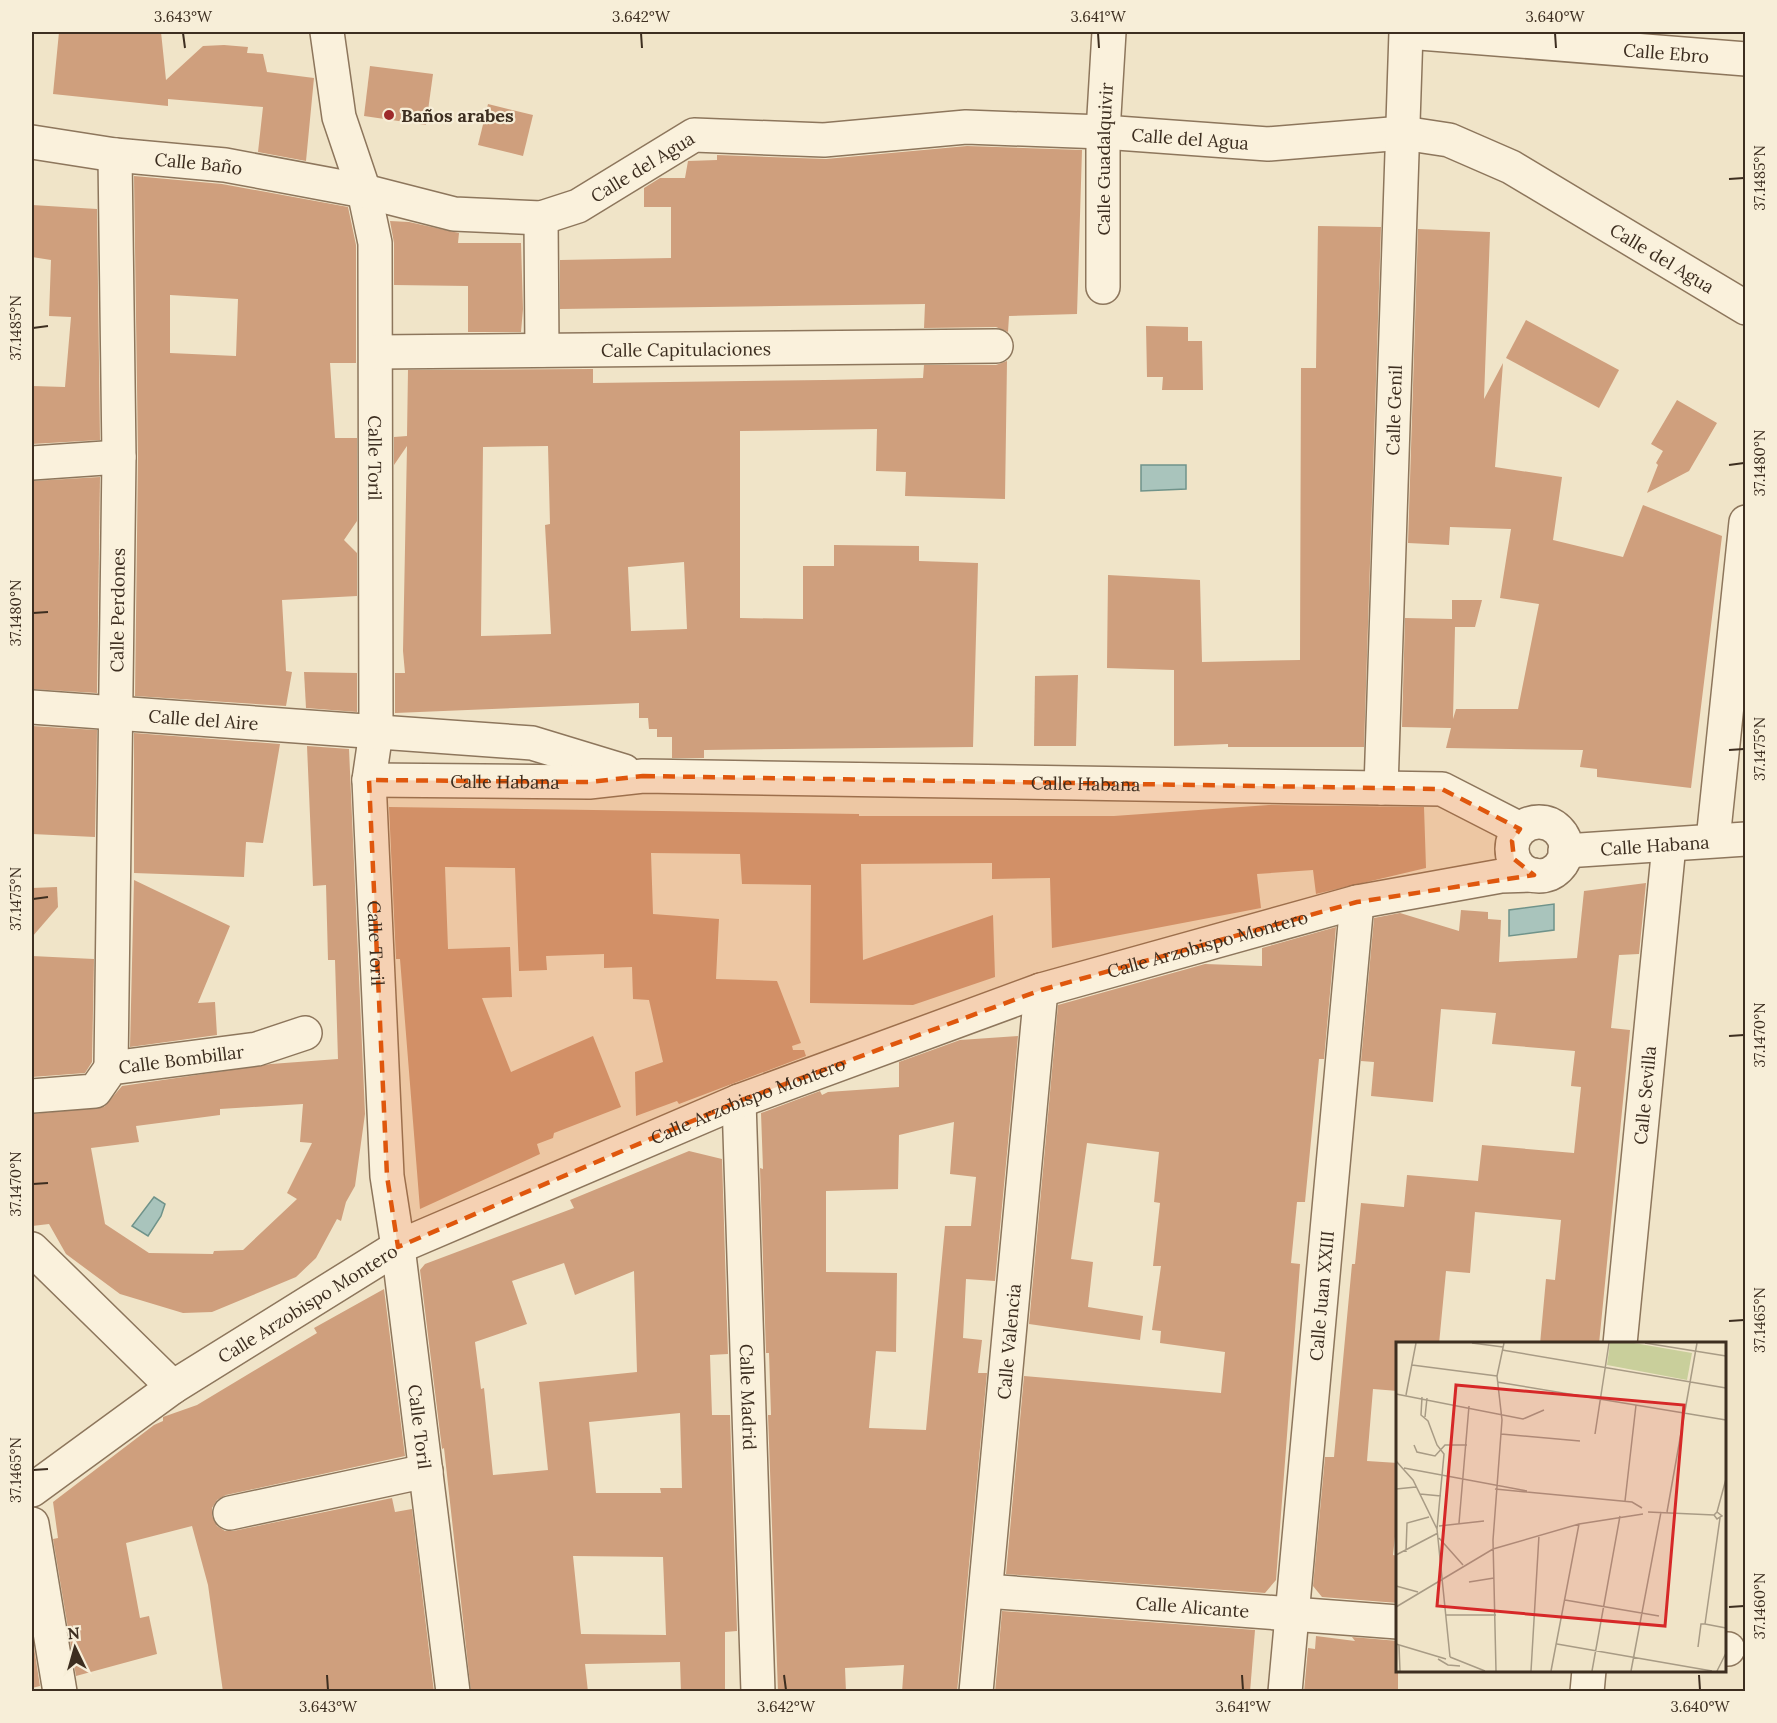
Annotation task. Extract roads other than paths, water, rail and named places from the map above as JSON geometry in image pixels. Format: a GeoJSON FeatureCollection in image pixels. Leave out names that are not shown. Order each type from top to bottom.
{"type":"FeatureCollection","features":[{"type":"Feature","properties":{"kind":"street","name":"Calle Toril"},"geometry":{"type":"LineString","coordinates":[[327,32],[339,117],[364,191],[375,243],[376,732],[369,780],[387,1176],[398,1247],[453,1692]]}},
{"type":"Feature","properties":{"kind":"street","name":"Calle Guadalquivir"},"geometry":{"type":"LineString","coordinates":[[1103,286],[1103,132],[1110,32]]}},
{"type":"Feature","properties":{"kind":"street","name":"Calle Ebro"},"geometry":{"type":"LineString","coordinates":[[1407,32],[1746,59]]}},
{"type":"Feature","properties":{"kind":"street","name":"Calle Genil"},"geometry":{"type":"LineString","coordinates":[[1381,788],[1407,32]]}},
{"type":"Feature","properties":{"kind":"street","name":"Calle del Agua"},"geometry":{"type":"LineString","coordinates":[[364,191],[454,214],[541,218],[578,206],[694,135],[824,140],[966,127],[1103,132],[1268,144],[1403,134],[1449,140],[1511,167],[1746,308]]}},
{"type":"Feature","properties":{"kind":"street","name":"Calle Baño"},"geometry":{"type":"LineString","coordinates":[[32,142],[116,155],[225,165],[364,191]]}},
{"type":"Feature","properties":{"kind":"street","name":"Calle Perdones"},"geometry":{"type":"LineString","coordinates":[[111,1068],[120,457],[116,155]]}},
{"type":"Feature","properties":{"kind":"street"},"geometry":{"type":"LineString","coordinates":[[541,218],[542,350]]}},
{"type":"Feature","properties":{"kind":"street","name":"Calle Capitulaciones"},"geometry":{"type":"LineString","coordinates":[[377,352],[996,346]]}},
{"type":"Feature","properties":{"kind":"street"},"geometry":{"type":"LineString","coordinates":[[32,463],[120,457]]}},
{"type":"Feature","properties":{"kind":"street"},"geometry":{"type":"LineString","coordinates":[[1713,840],[1746,522]]}},
{"type":"Feature","properties":{"kind":"street","name":"Calle del Aire"},"geometry":{"type":"LineString","coordinates":[[32,707],[376,732]]}},
{"type":"Feature","properties":{"kind":"street","name":"Calle Habana"},"geometry":{"type":"LineString","coordinates":[[376,732],[532,742],[592,763],[643,776]]}},
{"type":"Feature","properties":{"kind":"street","name":"Calle Habana"},"geometry":{"type":"LineString","coordinates":[[369,780],[589,782],[643,776],[1442,789],[1520,829]]}},
{"type":"Feature","properties":{"kind":"street"},"geometry":{"type":"LineString","coordinates":[[1534,822],[1543,822],[1555,827],[1565,842],[1565,851],[1562,862],[1556,869],[1544,875],[1534,875],[1519,867],[1514,859],[1512,841],[1520,829],[1534,822]]}},
{"type":"Feature","properties":{"kind":"street","name":"Calle Habana"},"geometry":{"type":"LineString","coordinates":[[1565,851],[1746,839]]}},
{"type":"Feature","properties":{"kind":"street","name":"Calle Sevilla"},"geometry":{"type":"LineString","coordinates":[[1620,1342],[1669,845]]}},
{"type":"Feature","properties":{"kind":"street","name":"Calle Arzobispo Montero"},"geometry":{"type":"LineString","coordinates":[[32,1490],[173,1387],[398,1247],[739,1101],[1041,990],[1357,902],[1501,876],[1534,875]]}},
{"type":"Feature","properties":{"kind":"street","name":"Calle Juan XXIII"},"geometry":{"type":"LineString","coordinates":[[1285,1692],[1357,902]]}},
{"type":"Feature","properties":{"kind":"street","name":"Calle Valencia"},"geometry":{"type":"LineString","coordinates":[[976,1692],[1041,990]]}},
{"type":"Feature","properties":{"kind":"street","name":"Calle Bombillar"},"geometry":{"type":"LineString","coordinates":[[32,1096],[95,1092],[111,1068],[257,1049],[305,1033]]}},
{"type":"Feature","properties":{"kind":"street","name":"Calle Madrid"},"geometry":{"type":"LineString","coordinates":[[739,1101],[758,1692]]}},
{"type":"Feature","properties":{"kind":"street"},"geometry":{"type":"LineString","coordinates":[[32,1250],[173,1387]]}},
{"type":"Feature","properties":{"kind":"street"},"geometry":{"type":"LineString","coordinates":[[230,1513],[426,1472]]}},
{"type":"Feature","properties":{"kind":"street"},"geometry":{"type":"LineString","coordinates":[[32,1524],[60,1692]]}},
{"type":"Feature","properties":{"kind":"street","name":"Calle Alicante"},"geometry":{"type":"LineString","coordinates":[[986,1591],[1396,1622]]}},
{"type":"Feature","properties":{"kind":"street"},"geometry":{"type":"LineString","coordinates":[[1587,1692],[1589,1672]]}},
{"type":"Feature","properties":{"kind":"water"},"geometry":{"type":"Polygon","coordinates":[[[1141,465],[1186,465],[1186,489],[1141,491],[1141,465]]]}},
{"type":"Feature","properties":{"kind":"water"},"geometry":{"type":"Polygon","coordinates":[[[1554,904],[1554,930],[1509,936],[1509,910],[1554,904]]]}},
{"type":"Feature","properties":{"kind":"water"},"geometry":{"type":"Polygon","coordinates":[[[154,1197],[165,1204],[161,1216],[148,1236],[132,1226],[154,1197]]]}},
{"type":"Feature","properties":{"kind":"place","name":"Baños arabes"},"geometry":{"type":"Point","coordinates":[389,115]}}]}
